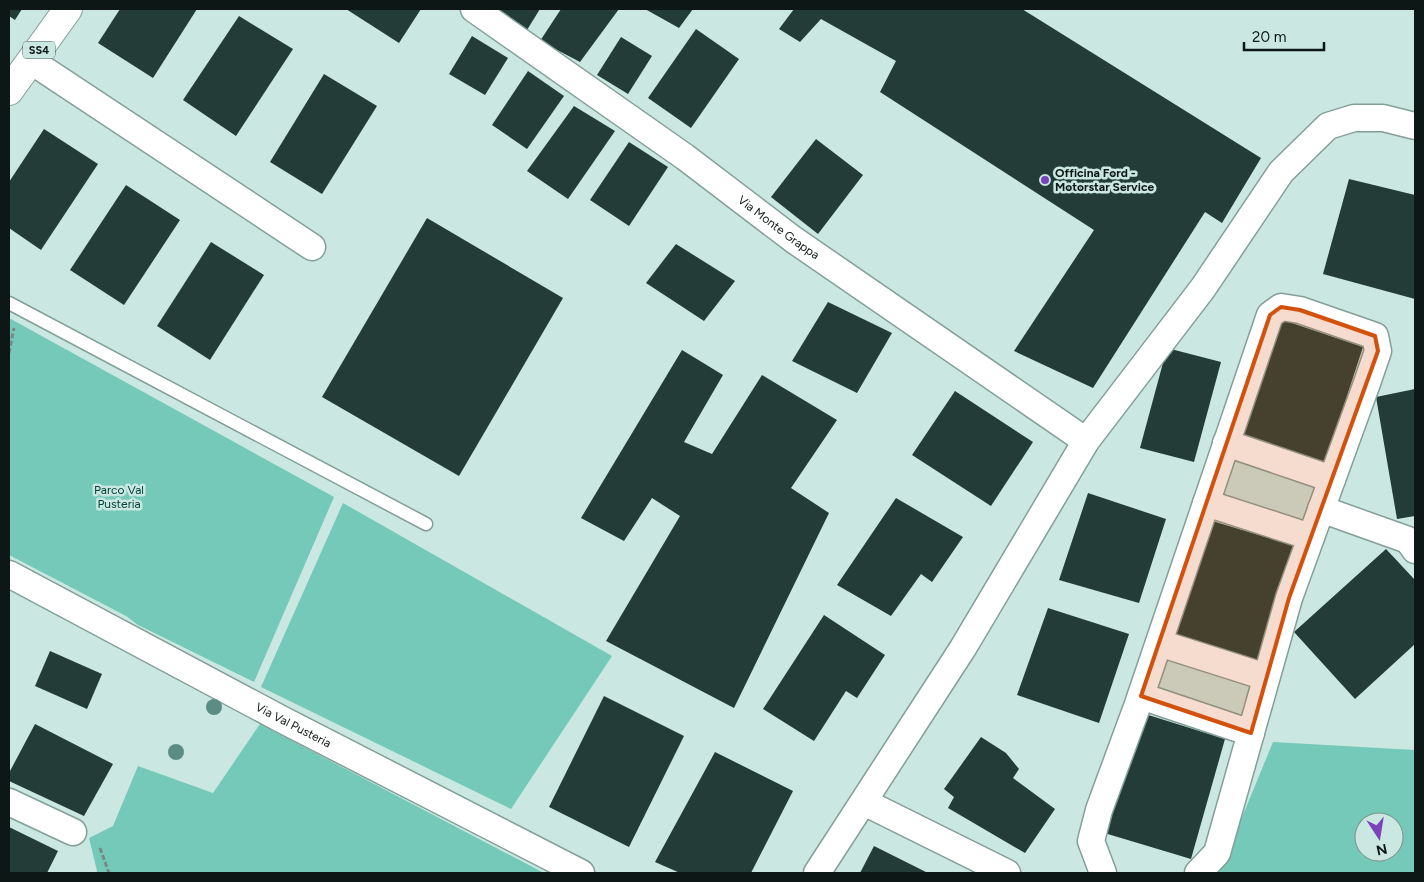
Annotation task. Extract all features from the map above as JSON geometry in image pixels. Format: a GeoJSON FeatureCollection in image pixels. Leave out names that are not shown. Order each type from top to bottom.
{"type":"FeatureCollection","features":[{"type":"Feature","properties":{"kind":"main road","name":"SS4"},"geometry":{"type":"LineString","coordinates":[[9,91],[68,9]]}},
{"type":"Feature","properties":{"kind":"street","name":"Via Monte Grappa"},"geometry":{"type":"LineString","coordinates":[[474,9],[685,157],[802,246],[1086,441]]}},
{"type":"Feature","properties":{"kind":"street"},"geometry":{"type":"LineString","coordinates":[[31,61],[312,247]]}},
{"type":"Feature","properties":{"kind":"street"},"geometry":{"type":"LineString","coordinates":[[818,873],[963,648],[1086,441],[1203,288],[1281,172],[1328,126],[1354,118],[1383,118],[1415,126]]}},
{"type":"Feature","properties":{"kind":"street"},"geometry":{"type":"LineString","coordinates":[[1103,873],[1091,840],[1099,810],[1141,696],[1270,315],[1281,307],[1300,310],[1374,336],[1378,350],[1289,598],[1217,854],[1198,873]]}},
{"type":"Feature","properties":{"kind":"street"},"geometry":{"type":"LineString","coordinates":[[1226,443],[1332,479]]}},
{"type":"Feature","properties":{"kind":"street"},"geometry":{"type":"LineString","coordinates":[[1206,504],[1311,537]]}},
{"type":"Feature","properties":{"kind":"street"},"geometry":{"type":"LineString","coordinates":[[1322,509],[1413,543]]}},
{"type":"Feature","properties":{"kind":"street","name":"Via Val Pusteria"},"geometry":{"type":"LineString","coordinates":[[9,574],[281,719],[582,873]]}},
{"type":"Feature","properties":{"kind":"street"},"geometry":{"type":"LineString","coordinates":[[1159,643],[1266,677]]}},
{"type":"Feature","properties":{"kind":"street"},"geometry":{"type":"LineString","coordinates":[[1141,696],[1251,733]]}},
{"type":"Feature","properties":{"kind":"street"},"geometry":{"type":"LineString","coordinates":[[9,802],[73,832]]}},
{"type":"Feature","properties":{"kind":"street"},"geometry":{"type":"LineString","coordinates":[[864,802],[1006,873]]}},
{"type":"Feature","properties":{"kind":"lane"},"geometry":{"type":"LineString","coordinates":[[9,304],[426,524]]}},
{"type":"Feature","properties":{"kind":"path"},"geometry":{"type":"LineString","coordinates":[[100,848],[108,873]]}},
{"type":"Feature","properties":{"kind":"highlighted area"},"geometry":{"type":"Polygon","coordinates":[[[1281,307],[1300,310],[1375,336],[1378,351],[1289,598],[1251,733],[1141,696],[1270,315],[1281,307]]]}},
{"type":"Feature","properties":{"kind":"green space","name":"Parco Val Pusteria"},"geometry":{"type":"Polygon","coordinates":[[[9,318],[334,497],[254,682],[138,625],[126,616],[9,555],[9,318]]]}},
{"type":"Feature","properties":{"kind":"green space"},"geometry":{"type":"Polygon","coordinates":[[[343,503],[612,656],[511,809],[261,687],[343,503]]]}},
{"type":"Feature","properties":{"kind":"green space"},"geometry":{"type":"Polygon","coordinates":[[[260,724],[544,873],[96,873],[89,838],[113,826],[138,766],[213,793],[260,724]]]}},
{"type":"Feature","properties":{"kind":"green space"},"geometry":{"type":"Polygon","coordinates":[[[1273,742],[1415,750],[1415,873],[1219,873],[1273,742]]]}},
{"type":"Feature","properties":{"kind":"building"},"geometry":{"type":"Polygon","coordinates":[[[9,9],[22,9],[15,20],[9,16],[9,9]]]}},
{"type":"Feature","properties":{"kind":"building"},"geometry":{"type":"Polygon","coordinates":[[[120,9],[197,9],[153,78],[98,43],[120,9]]]}},
{"type":"Feature","properties":{"kind":"building"},"geometry":{"type":"Polygon","coordinates":[[[346,9],[421,9],[399,43],[346,9]]]}},
{"type":"Feature","properties":{"kind":"building"},"geometry":{"type":"Polygon","coordinates":[[[494,9],[540,9],[527,30],[494,9]]]}},
{"type":"Feature","properties":{"kind":"building"},"geometry":{"type":"Polygon","coordinates":[[[561,9],[619,9],[580,62],[540,41],[561,9]]]}},
{"type":"Feature","properties":{"kind":"building"},"geometry":{"type":"Polygon","coordinates":[[[645,9],[693,9],[679,28],[645,9]]]}},
{"type":"Feature","properties":{"kind":"building"},"geometry":{"type":"Polygon","coordinates":[[[794,9],[1022,9],[1261,158],[1222,223],[1205,212],[1093,388],[1014,351],[1094,230],[880,92],[896,61],[821,19],[800,42],[779,29],[794,9]]]}},
{"type":"Feature","properties":{"kind":"building"},"geometry":{"type":"Polygon","coordinates":[[[239,16],[293,49],[236,136],[183,100],[239,16]]]}},
{"type":"Feature","properties":{"kind":"building"},"geometry":{"type":"Polygon","coordinates":[[[696,29],[739,59],[691,128],[648,98],[696,29]]]}},
{"type":"Feature","properties":{"kind":"building"},"geometry":{"type":"Polygon","coordinates":[[[472,36],[508,58],[485,95],[449,74],[472,36]]]}},
{"type":"Feature","properties":{"kind":"building"},"geometry":{"type":"Polygon","coordinates":[[[621,37],[652,56],[628,94],[597,75],[621,37]]]}},
{"type":"Feature","properties":{"kind":"building"},"geometry":{"type":"Polygon","coordinates":[[[528,71],[564,96],[527,149],[492,125],[528,71]]]}},
{"type":"Feature","properties":{"kind":"building"},"geometry":{"type":"Polygon","coordinates":[[[324,74],[377,106],[322,194],[270,162],[324,74]]]}},
{"type":"Feature","properties":{"kind":"building"},"geometry":{"type":"Polygon","coordinates":[[[574,106],[615,131],[568,199],[527,171],[574,106]]]}},
{"type":"Feature","properties":{"kind":"building"},"geometry":{"type":"Polygon","coordinates":[[[44,129],[98,164],[41,250],[9,228],[9,182],[44,129]]]}},
{"type":"Feature","properties":{"kind":"building"},"geometry":{"type":"Polygon","coordinates":[[[816,139],[863,175],[818,234],[771,197],[816,139]]]}},
{"type":"Feature","properties":{"kind":"building"},"geometry":{"type":"Polygon","coordinates":[[[629,142],[668,167],[629,226],[590,200],[629,142]]]}},
{"type":"Feature","properties":{"kind":"building"},"geometry":{"type":"Polygon","coordinates":[[[1349,179],[1415,195],[1415,299],[1323,274],[1349,179]]]}},
{"type":"Feature","properties":{"kind":"building"},"geometry":{"type":"Polygon","coordinates":[[[126,185],[180,220],[124,305],[70,270],[126,185]]]}},
{"type":"Feature","properties":{"kind":"building"},"geometry":{"type":"Polygon","coordinates":[[[427,218],[563,298],[459,476],[322,397],[427,218]]]}},
{"type":"Feature","properties":{"kind":"building"},"geometry":{"type":"Polygon","coordinates":[[[211,242],[264,275],[210,360],[157,326],[211,242]]]}},
{"type":"Feature","properties":{"kind":"building"},"geometry":{"type":"Polygon","coordinates":[[[676,244],[735,281],[704,321],[646,283],[676,244]]]}},
{"type":"Feature","properties":{"kind":"building"},"geometry":{"type":"Polygon","coordinates":[[[828,302],[892,333],[857,393],[792,361],[828,302]]]}},
{"type":"Feature","properties":{"kind":"building"},"geometry":{"type":"Polygon","coordinates":[[[1280,319],[1363,347],[1325,463],[1237,437],[1280,319]]]}},
{"type":"Feature","properties":{"kind":"building"},"geometry":{"type":"Polygon","coordinates":[[[1167,348],[1221,362],[1194,462],[1140,448],[1167,348]]]}},
{"type":"Feature","properties":{"kind":"building"},"geometry":{"type":"Polygon","coordinates":[[[682,350],[723,375],[684,442],[712,454],[762,375],[837,420],[791,488],[829,513],[734,708],[606,641],[680,516],[652,498],[624,541],[581,518],[682,350]]]}},
{"type":"Feature","properties":{"kind":"building"},"geometry":{"type":"Polygon","coordinates":[[[1415,389],[1415,516],[1397,519],[1376,397],[1415,389]]]}},
{"type":"Feature","properties":{"kind":"building"},"geometry":{"type":"Polygon","coordinates":[[[955,391],[1033,442],[991,506],[912,455],[955,391]]]}},
{"type":"Feature","properties":{"kind":"building"},"geometry":{"type":"Polygon","coordinates":[[[1088,493],[1166,519],[1139,603],[1059,580],[1088,493]]]}},
{"type":"Feature","properties":{"kind":"building"},"geometry":{"type":"Polygon","coordinates":[[[896,498],[963,537],[932,582],[921,574],[891,616],[837,585],[896,498]]]}},
{"type":"Feature","properties":{"kind":"building"},"geometry":{"type":"Polygon","coordinates":[[[1209,520],[1295,546],[1257,662],[1170,637],[1209,520]]]}},
{"type":"Feature","properties":{"kind":"building"},"geometry":{"type":"Polygon","coordinates":[[[1386,549],[1415,580],[1415,644],[1355,699],[1294,632],[1386,549]]]}},
{"type":"Feature","properties":{"kind":"building"},"geometry":{"type":"Polygon","coordinates":[[[1048,608],[1129,634],[1099,723],[1017,695],[1048,608]]]}},
{"type":"Feature","properties":{"kind":"building"},"geometry":{"type":"Polygon","coordinates":[[[824,615],[885,655],[857,698],[846,691],[814,741],[763,709],[824,615]]]}},
{"type":"Feature","properties":{"kind":"building"},"geometry":{"type":"Polygon","coordinates":[[[50,651],[102,674],[87,709],[35,686],[50,651]]]}},
{"type":"Feature","properties":{"kind":"building"},"geometry":{"type":"Polygon","coordinates":[[[604,696],[684,736],[629,847],[549,807],[604,696]]]}},
{"type":"Feature","properties":{"kind":"building"},"geometry":{"type":"Polygon","coordinates":[[[1142,713],[1225,739],[1191,859],[1101,832],[1142,713]]]}},
{"type":"Feature","properties":{"kind":"building"},"geometry":{"type":"Polygon","coordinates":[[[35,724],[113,764],[84,816],[9,781],[9,773],[35,724]]]}},
{"type":"Feature","properties":{"kind":"building"},"geometry":{"type":"Polygon","coordinates":[[[981,737],[1006,753],[1019,769],[1013,778],[1055,809],[1025,853],[948,808],[954,797],[944,789],[981,737]]]}},
{"type":"Feature","properties":{"kind":"building"},"geometry":{"type":"Polygon","coordinates":[[[715,752],[793,791],[751,873],[680,873],[655,862],[715,752]]]}},
{"type":"Feature","properties":{"kind":"building"},"geometry":{"type":"Polygon","coordinates":[[[9,827],[58,851],[47,873],[9,873],[9,827]]]}},
{"type":"Feature","properties":{"kind":"building"},"geometry":{"type":"Polygon","coordinates":[[[874,846],[928,873],[860,873],[874,846]]]}},
{"type":"Feature","properties":{"kind":"place","name":"Officina Ford - Motorstar Service"},"geometry":{"type":"Point","coordinates":[1045,180]}}]}
